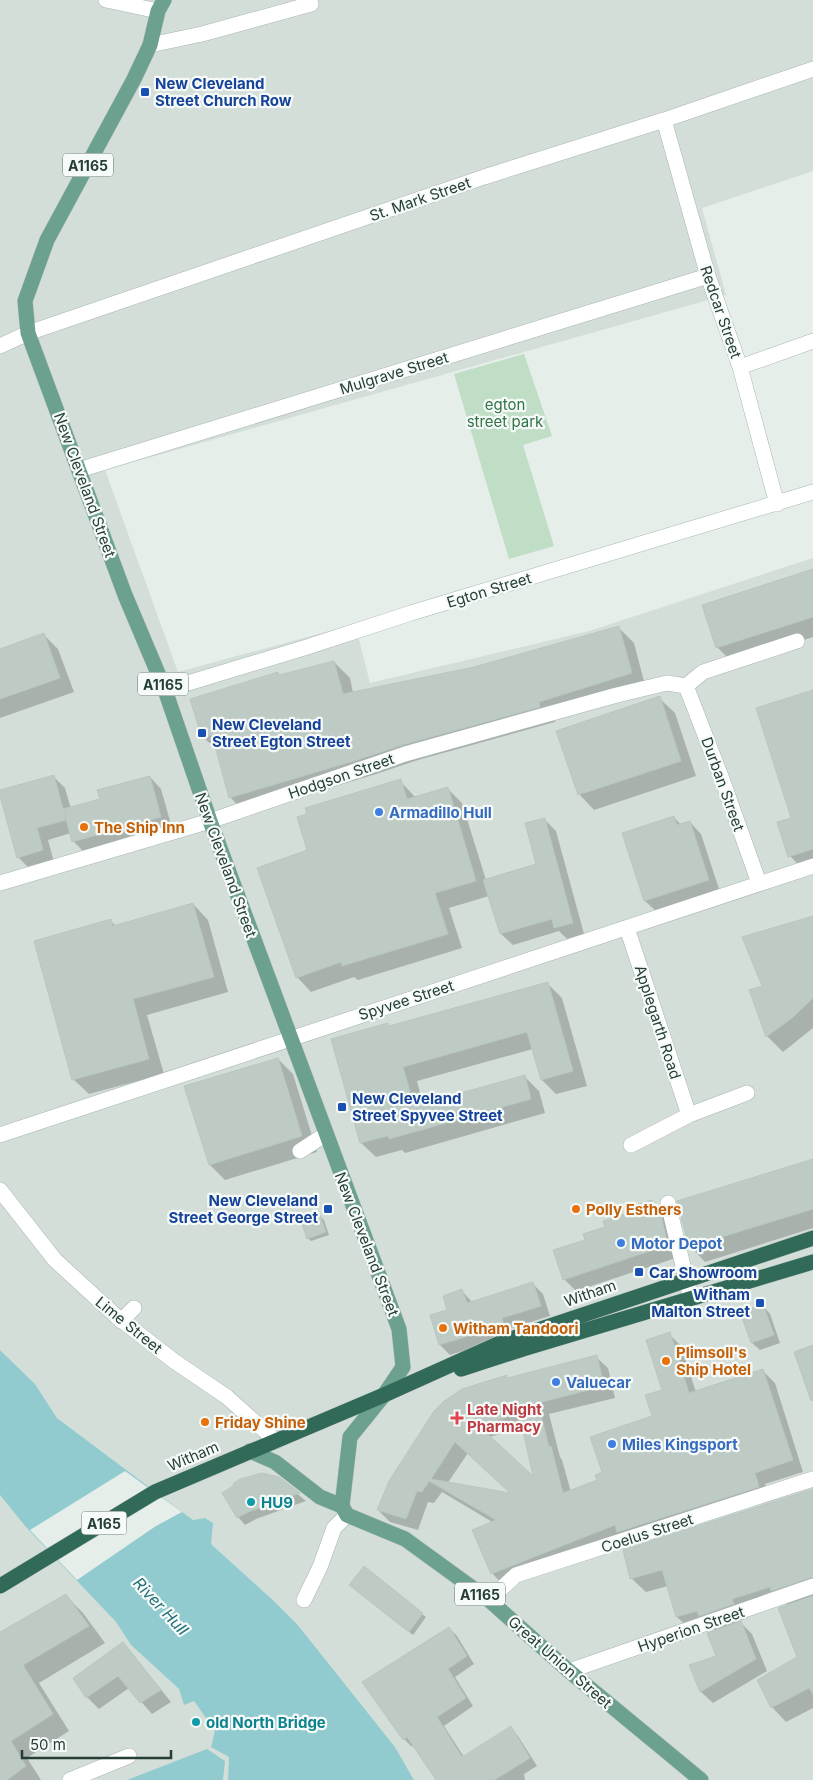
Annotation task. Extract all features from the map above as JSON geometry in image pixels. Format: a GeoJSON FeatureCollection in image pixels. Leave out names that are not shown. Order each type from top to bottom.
{"type":"FeatureCollection","features":[{"type":"Feature","properties":{"kind":"highway","name":"Witham"},"geometry":{"type":"LineString","coordinates":[[0,1586],[155,1492],[384,1395],[502,1342],[813,1238]]}},
{"type":"Feature","properties":{"kind":"highway","name":"Witham"},"geometry":{"type":"LineString","coordinates":[[384,1395],[526,1348],[813,1262]]}},
{"type":"Feature","properties":{"kind":"main road","name":"A1165"},"geometry":{"type":"LineString","coordinates":[[28,333],[25,301],[47,240],[134,79],[150,45],[161,5]]}},
{"type":"Feature","properties":{"kind":"main road","name":"New Cleveland Street"},"geometry":{"type":"LineString","coordinates":[[28,333],[125,595],[165,690],[210,821],[399,1329],[403,1367],[384,1395]]}},
{"type":"Feature","properties":{"kind":"main road","name":"A1165"},"geometry":{"type":"LineString","coordinates":[[250,1451],[275,1462],[320,1497],[345,1511],[350,1437],[384,1395]]}},
{"type":"Feature","properties":{"kind":"main road","name":"Great Union Street"},"geometry":{"type":"LineString","coordinates":[[345,1511],[405,1539],[489,1600],[569,1671],[702,1780]]}},
{"type":"Feature","properties":{"kind":"street"},"geometry":{"type":"LineString","coordinates":[[106,0],[161,5]]}},
{"type":"Feature","properties":{"kind":"street"},"geometry":{"type":"LineString","coordinates":[[150,45],[202,34],[311,4]]}},
{"type":"Feature","properties":{"kind":"street","name":"St. Mark Street"},"geometry":{"type":"LineString","coordinates":[[0,346],[28,333],[484,176],[664,120],[813,69]]}},
{"type":"Feature","properties":{"kind":"street","name":"Redcar Street"},"geometry":{"type":"LineString","coordinates":[[664,120],[708,276],[740,367],[777,504]]}},
{"type":"Feature","properties":{"kind":"street","name":"Mulgrave Street"},"geometry":{"type":"LineString","coordinates":[[79,470],[708,276]]}},
{"type":"Feature","properties":{"kind":"street"},"geometry":{"type":"LineString","coordinates":[[740,367],[813,341]]}},
{"type":"Feature","properties":{"kind":"street","name":"Egton Street"},"geometry":{"type":"LineString","coordinates":[[165,690],[813,492]]}},
{"type":"Feature","properties":{"kind":"street"},"geometry":{"type":"LineString","coordinates":[[686,686],[703,672],[797,641]]}},
{"type":"Feature","properties":{"kind":"street","name":"Hodgson Street"},"geometry":{"type":"LineString","coordinates":[[0,882],[210,821],[424,749],[618,694],[667,683],[686,686]]}},
{"type":"Feature","properties":{"kind":"street","name":"Durban Street"},"geometry":{"type":"LineString","coordinates":[[686,686],[722,779],[758,883]]}},
{"type":"Feature","properties":{"kind":"street","name":"Spyvee Street"},"geometry":{"type":"LineString","coordinates":[[0,1135],[813,866]]}},
{"type":"Feature","properties":{"kind":"street","name":"Applegarth Road"},"geometry":{"type":"LineString","coordinates":[[627,928],[689,1115]]}},
{"type":"Feature","properties":{"kind":"street"},"geometry":{"type":"LineString","coordinates":[[631,1145],[689,1115],[748,1093]]}},
{"type":"Feature","properties":{"kind":"street"},"geometry":{"type":"LineString","coordinates":[[300,1151],[326,1134]]}},
{"type":"Feature","properties":{"kind":"street","name":"Lime Street"},"geometry":{"type":"LineString","coordinates":[[0,1190],[56,1260],[121,1321],[227,1397],[276,1441]]}},
{"type":"Feature","properties":{"kind":"street"},"geometry":{"type":"LineString","coordinates":[[668,1204],[691,1299]]}},
{"type":"Feature","properties":{"kind":"street"},"geometry":{"type":"LineString","coordinates":[[121,1321],[134,1308]]}},
{"type":"Feature","properties":{"kind":"street","name":"Coelus Street"},"geometry":{"type":"LineString","coordinates":[[489,1600],[516,1575],[813,1479]]}},
{"type":"Feature","properties":{"kind":"street"},"geometry":{"type":"LineString","coordinates":[[304,1600],[320,1567],[334,1528],[345,1511]]}},
{"type":"Feature","properties":{"kind":"street","name":"Hyperion Street"},"geometry":{"type":"LineString","coordinates":[[569,1671],[813,1586]]}},
{"type":"Feature","properties":{"kind":"street"},"geometry":{"type":"LineString","coordinates":[[70,1780],[129,1756]]}},
{"type":"Feature","properties":{"kind":"shaded area"},"geometry":{"type":"Polygon","coordinates":[[[0,0],[813,0],[813,171],[702,208],[726,295],[105,470],[178,672],[355,624],[370,683],[589,631],[813,558],[813,1780],[414,1780],[395,1747],[297,1624],[211,1544],[205,1518],[193,1520],[57,1418],[35,1384],[0,1350],[0,0]]]}},
{"type":"Feature","properties":{"kind":"shaded area"},"geometry":{"type":"Polygon","coordinates":[[[0,1495],[25,1526],[116,1622],[131,1645],[179,1689],[184,1704],[194,1701],[230,1757],[228,1780],[0,1780],[0,1495]]]}},
{"type":"Feature","properties":{"kind":"green space","name":"egton street park"},"geometry":{"type":"Polygon","coordinates":[[[524,354],[552,436],[523,445],[554,546],[509,559],[454,374],[524,354]]]}},
{"type":"Feature","properties":{"kind":"water","name":"River Hull"},"geometry":{"type":"Polygon","coordinates":[[[0,1350],[35,1384],[57,1418],[193,1520],[205,1518],[213,1523],[211,1544],[297,1624],[395,1747],[414,1780],[228,1780],[229,1757],[211,1747],[215,1731],[194,1701],[184,1705],[179,1689],[131,1645],[116,1622],[25,1526],[0,1495],[0,1350]]]}},
{"type":"Feature","properties":{"kind":"water"},"geometry":{"type":"Polygon","coordinates":[[[207,1749],[225,1761],[223,1780],[127,1780],[207,1749]]]}},
{"type":"Feature","properties":{"kind":"pier"},"geometry":{"type":"Polygon","coordinates":[[[125,1471],[182,1512],[156,1526],[77,1580],[30,1530],[125,1471]]]}},
{"type":"Feature","properties":{"kind":"building"},"geometry":{"type":"Polygon","coordinates":[[[813,569],[813,617],[716,648],[702,605],[813,569]]]}},
{"type":"Feature","properties":{"kind":"building"},"geometry":{"type":"Polygon","coordinates":[[[619,626],[632,673],[539,702],[540,707],[402,745],[229,798],[212,735],[202,738],[190,699],[278,672],[279,675],[334,661],[343,694],[474,667],[619,626]]]}},
{"type":"Feature","properties":{"kind":"building"},"geometry":{"type":"Polygon","coordinates":[[[44,633],[60,678],[0,699],[0,649],[44,633]]]}},
{"type":"Feature","properties":{"kind":"building"},"geometry":{"type":"Polygon","coordinates":[[[813,690],[813,849],[788,857],[777,822],[791,818],[756,708],[813,690]]]}},
{"type":"Feature","properties":{"kind":"building"},"geometry":{"type":"Polygon","coordinates":[[[660,696],[681,761],[578,795],[556,731],[660,696]]]}},
{"type":"Feature","properties":{"kind":"building"},"geometry":{"type":"Polygon","coordinates":[[[54,775],[63,809],[100,799],[97,790],[150,776],[161,817],[72,842],[64,811],[66,820],[37,828],[43,850],[17,858],[0,790],[54,775]]]}},
{"type":"Feature","properties":{"kind":"building"},"geometry":{"type":"Polygon","coordinates":[[[401,779],[407,799],[448,787],[476,881],[435,893],[448,934],[342,966],[341,962],[296,978],[257,868],[307,850],[297,817],[307,814],[305,808],[401,779]]]}},
{"type":"Feature","properties":{"kind":"building"},"geometry":{"type":"Polygon","coordinates":[[[674,816],[677,825],[690,821],[709,880],[644,901],[622,833],[674,816]]]}},
{"type":"Feature","properties":{"kind":"building"},"geometry":{"type":"Polygon","coordinates":[[[545,818],[573,923],[554,928],[552,919],[500,934],[483,880],[536,864],[525,823],[545,818]]]}},
{"type":"Feature","properties":{"kind":"building"},"geometry":{"type":"Polygon","coordinates":[[[193,903],[214,977],[133,999],[149,1059],[72,1080],[34,941],[111,919],[113,926],[193,903]]]}},
{"type":"Feature","properties":{"kind":"building"},"geometry":{"type":"Polygon","coordinates":[[[813,916],[813,998],[792,1018],[766,1037],[749,990],[762,986],[742,937],[813,916]]]}},
{"type":"Feature","properties":{"kind":"building"},"geometry":{"type":"Polygon","coordinates":[[[548,982],[573,1071],[541,1080],[527,1032],[403,1067],[414,1106],[525,1075],[531,1099],[389,1139],[388,1136],[360,1143],[331,1039],[388,1023],[389,1026],[548,982]]]}},
{"type":"Feature","properties":{"kind":"building"},"geometry":{"type":"Polygon","coordinates":[[[278,1058],[302,1136],[209,1165],[184,1086],[278,1058]]]}},
{"type":"Feature","properties":{"kind":"building"},"geometry":{"type":"Polygon","coordinates":[[[813,1159],[813,1209],[689,1247],[677,1201],[813,1159]]]}},
{"type":"Feature","properties":{"kind":"building","name":"Motor Depot"},"geometry":{"type":"Polygon","coordinates":[[[652,1200],[654,1208],[659,1207],[668,1245],[563,1280],[553,1250],[585,1240],[583,1234],[605,1227],[603,1221],[628,1213],[626,1208],[652,1200]]]}},
{"type":"Feature","properties":{"kind":"building"},"geometry":{"type":"Polygon","coordinates":[[[320,1215],[326,1232],[307,1239],[301,1221],[320,1215]]]}},
{"type":"Feature","properties":{"kind":"building"},"geometry":{"type":"Polygon","coordinates":[[[533,1282],[541,1306],[502,1318],[504,1325],[439,1345],[430,1315],[447,1310],[443,1296],[462,1289],[467,1303],[533,1282]]]}},
{"type":"Feature","properties":{"kind":"building"},"geometry":{"type":"Polygon","coordinates":[[[763,1304],[774,1335],[751,1343],[740,1312],[763,1304]]]}},
{"type":"Feature","properties":{"kind":"building"},"geometry":{"type":"Polygon","coordinates":[[[670,1332],[689,1393],[763,1369],[793,1460],[755,1473],[759,1487],[617,1532],[615,1525],[491,1574],[472,1530],[496,1520],[429,1481],[422,1492],[417,1491],[406,1519],[377,1510],[389,1481],[434,1411],[443,1402],[462,1389],[507,1375],[507,1378],[597,1355],[604,1386],[538,1403],[563,1493],[597,1480],[595,1475],[602,1472],[590,1437],[652,1416],[645,1395],[662,1390],[646,1340],[670,1332]],[[519,1413],[479,1426],[533,1476],[519,1413]],[[455,1442],[431,1479],[510,1493],[455,1442]]]}},
{"type":"Feature","properties":{"kind":"building"},"geometry":{"type":"Polygon","coordinates":[[[813,1345],[813,1400],[811,1401],[794,1352],[813,1345]]]}},
{"type":"Feature","properties":{"kind":"building","name":"HU9"},"geometry":{"type":"Polygon","coordinates":[[[262,1473],[279,1477],[300,1493],[248,1512],[237,1518],[222,1493],[240,1479],[262,1473]]]}},
{"type":"Feature","properties":{"kind":"building"},"geometry":{"type":"Polygon","coordinates":[[[813,1489],[813,1577],[771,1591],[770,1587],[732,1599],[734,1604],[699,1616],[697,1611],[676,1617],[662,1570],[630,1579],[623,1550],[813,1489]]]}},
{"type":"Feature","properties":{"kind":"building"},"geometry":{"type":"Polygon","coordinates":[[[364,1566],[423,1613],[409,1632],[349,1585],[364,1566]]]}},
{"type":"Feature","properties":{"kind":"building"},"geometry":{"type":"Polygon","coordinates":[[[66,1594],[89,1626],[23,1665],[53,1714],[11,1741],[26,1766],[7,1780],[0,1780],[0,1632],[66,1594]]]}},
{"type":"Feature","properties":{"kind":"building"},"geometry":{"type":"Polygon","coordinates":[[[813,1596],[813,1694],[809,1688],[771,1708],[757,1680],[797,1657],[778,1608],[813,1596]]]}},
{"type":"Feature","properties":{"kind":"building"},"geometry":{"type":"Polygon","coordinates":[[[741,1621],[756,1659],[700,1692],[689,1665],[716,1656],[707,1633],[741,1621]]]}},
{"type":"Feature","properties":{"kind":"building"},"geometry":{"type":"Polygon","coordinates":[[[449,1627],[467,1656],[448,1669],[466,1698],[437,1717],[462,1757],[511,1726],[530,1758],[494,1780],[436,1780],[407,1737],[403,1740],[362,1682],[449,1627]]]}},
{"type":"Feature","properties":{"kind":"building"},"geometry":{"type":"Polygon","coordinates":[[[123,1642],[161,1690],[140,1703],[118,1676],[86,1698],[73,1678],[123,1642]]]}},
{"type":"Feature","properties":{"kind":"place","name":"New Cleveland Street Church Row"},"geometry":{"type":"Point","coordinates":[145,92]}},
{"type":"Feature","properties":{"kind":"place","name":"New Cleveland Street Egton Street"},"geometry":{"type":"Point","coordinates":[202,733]}},
{"type":"Feature","properties":{"kind":"place","name":"Armadillo Hull"},"geometry":{"type":"Point","coordinates":[379,812]}},
{"type":"Feature","properties":{"kind":"place","name":"The Ship Inn"},"geometry":{"type":"Point","coordinates":[84,827]}},
{"type":"Feature","properties":{"kind":"place","name":"New Cleveland Street Spyvee Street"},"geometry":{"type":"Point","coordinates":[342,1107]}},
{"type":"Feature","properties":{"kind":"place","name":"New Cleveland Street George Street"},"geometry":{"type":"Point","coordinates":[328,1209]}},
{"type":"Feature","properties":{"kind":"place","name":"Polly Esthers"},"geometry":{"type":"Point","coordinates":[576,1209]}},
{"type":"Feature","properties":{"kind":"place","name":"Motor Depot"},"geometry":{"type":"Point","coordinates":[621,1243]}},
{"type":"Feature","properties":{"kind":"place","name":"Car Showroom"},"geometry":{"type":"Point","coordinates":[639,1272]}},
{"type":"Feature","properties":{"kind":"place","name":"Witham Malton Street"},"geometry":{"type":"Point","coordinates":[760,1303]}},
{"type":"Feature","properties":{"kind":"place","name":"Witham Tandoori"},"geometry":{"type":"Point","coordinates":[443,1328]}},
{"type":"Feature","properties":{"kind":"place","name":"Plimsoll's Ship Hotel"},"geometry":{"type":"Point","coordinates":[666,1361]}},
{"type":"Feature","properties":{"kind":"place","name":"Valuecar"},"geometry":{"type":"Point","coordinates":[556,1382]}},
{"type":"Feature","properties":{"kind":"place","name":"Late Night Pharmacy"},"geometry":{"type":"Point","coordinates":[457,1418]}},
{"type":"Feature","properties":{"kind":"place","name":"Friday Shine"},"geometry":{"type":"Point","coordinates":[205,1422]}},
{"type":"Feature","properties":{"kind":"place","name":"Miles Kingsport"},"geometry":{"type":"Point","coordinates":[612,1444]}},
{"type":"Feature","properties":{"kind":"place","name":"HU9"},"geometry":{"type":"Point","coordinates":[251,1502]}},
{"type":"Feature","properties":{"kind":"place","name":"old North Bridge"},"geometry":{"type":"Point","coordinates":[196,1722]}}]}
